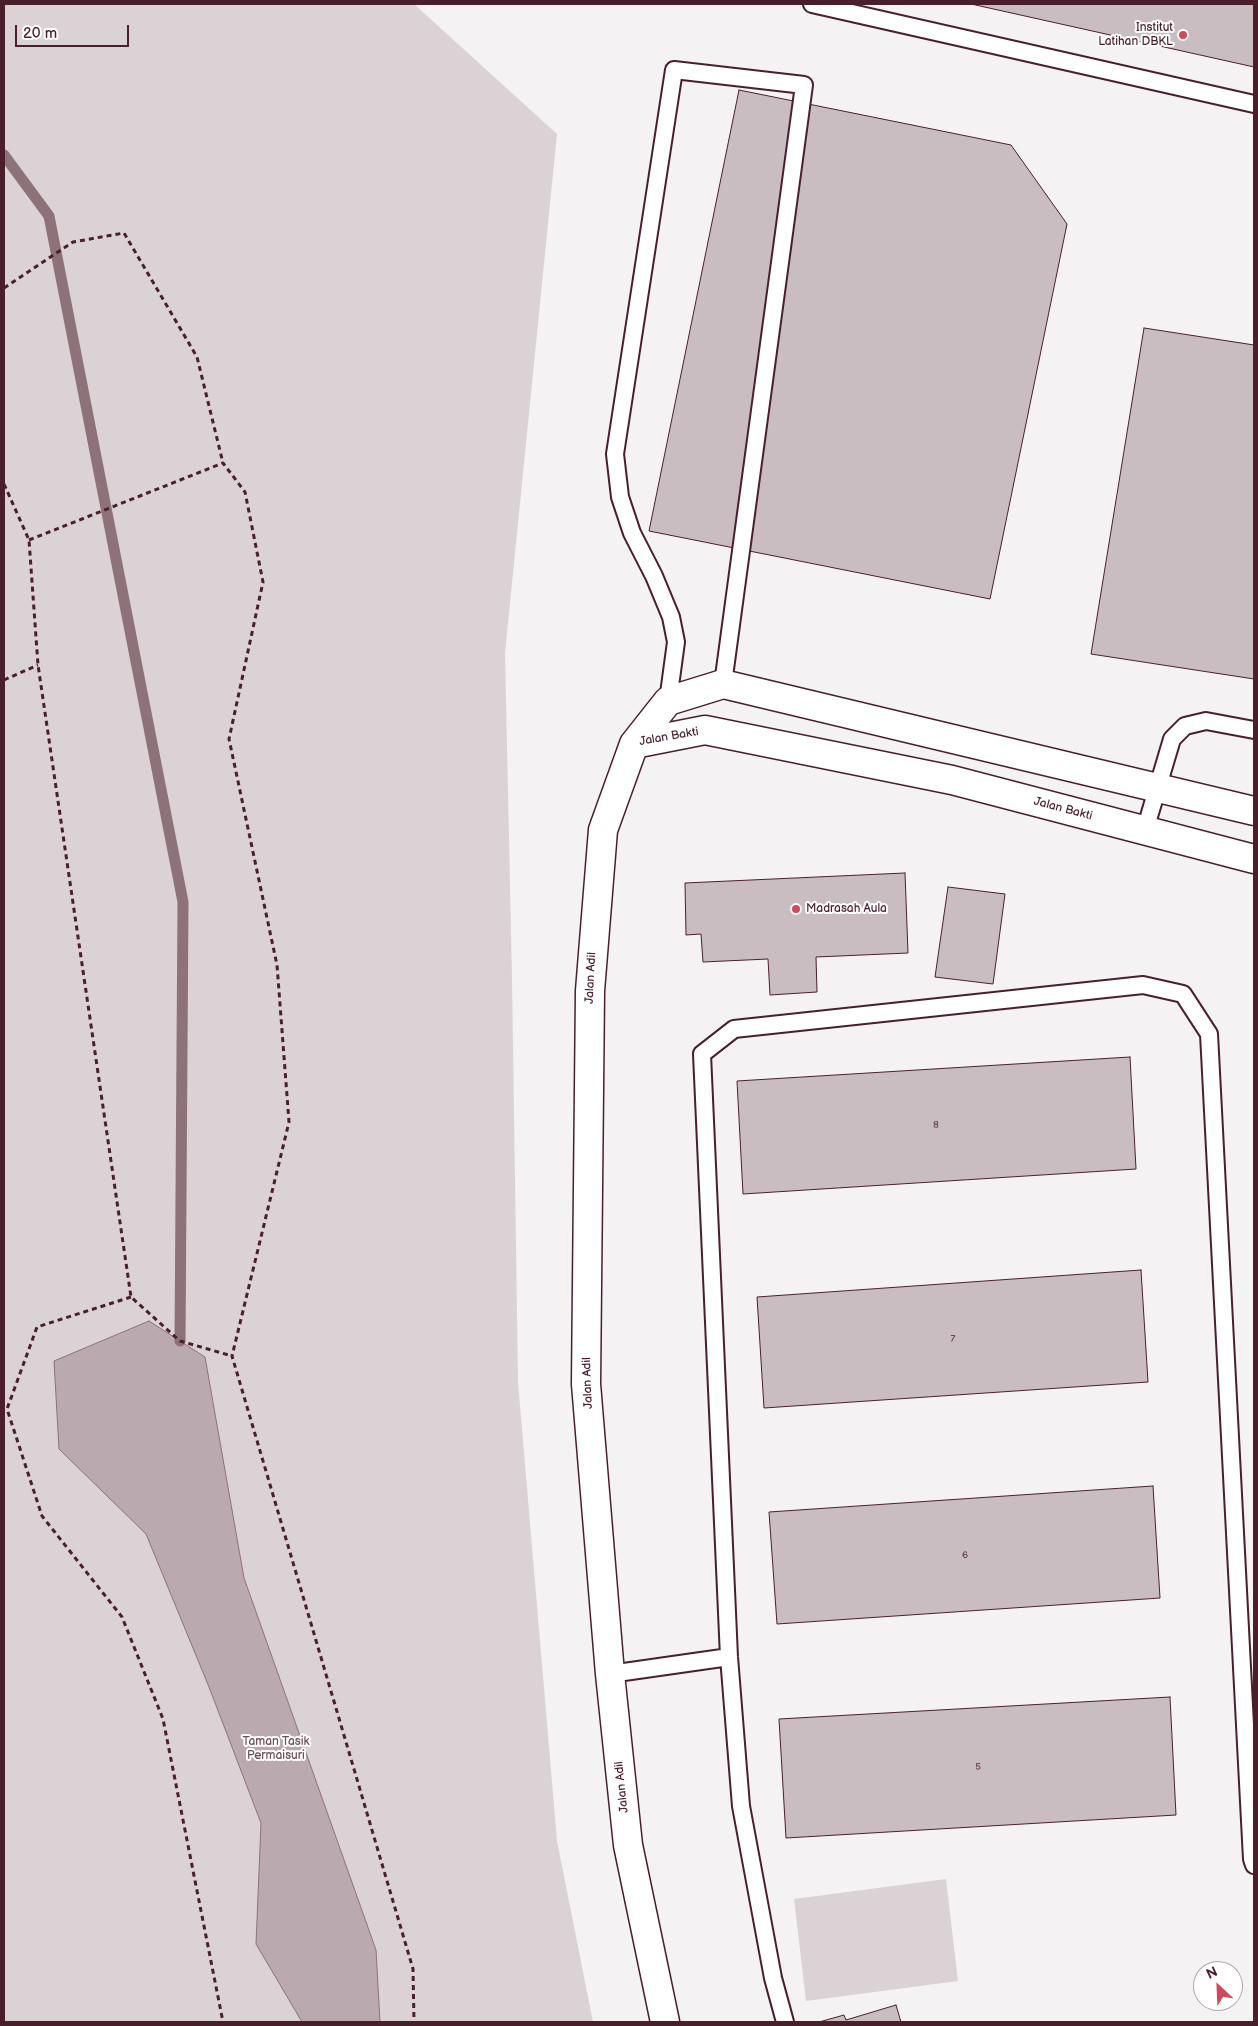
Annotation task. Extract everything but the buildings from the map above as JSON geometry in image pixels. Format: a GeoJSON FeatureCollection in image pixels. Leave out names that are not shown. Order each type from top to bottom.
{"type":"FeatureCollection","features":[{"type":"Feature","properties":{"kind":"street"},"geometry":{"type":"LineString","coordinates":[[668,701],[723,684],[1254,811]]}},
{"type":"Feature","properties":{"kind":"street","name":"Jalan Bakti"},"geometry":{"type":"LineString","coordinates":[[634,744],[668,701]]}},
{"type":"Feature","properties":{"kind":"street","name":"Jalan Bakti"},"geometry":{"type":"LineString","coordinates":[[634,744],[705,730],[952,780],[1254,859]]}},
{"type":"Feature","properties":{"kind":"street","name":"Jalan Adil"},"geometry":{"type":"LineString","coordinates":[[634,744],[602,830],[590,991],[586,1384],[610,1674],[628,1845],[665,2022]]}},
{"type":"Feature","properties":{"kind":"lane"},"geometry":{"type":"LineString","coordinates":[[812,4],[1254,104]]}},
{"type":"Feature","properties":{"kind":"lane"},"geometry":{"type":"LineString","coordinates":[[668,701],[676,642],[670,617],[654,576],[632,533],[620,497],[615,454],[674,70],[804,85],[723,684]]}},
{"type":"Feature","properties":{"kind":"lane"},"geometry":{"type":"LineString","coordinates":[[1145,830],[1172,739],[1185,726],[1206,721],[1254,730]]}},
{"type":"Feature","properties":{"kind":"lane"},"geometry":{"type":"LineString","coordinates":[[785,2022],[773,1978],[741,1806],[729,1657],[702,1054],[734,1028],[1143,985],[1183,994],[1209,1034],[1254,1865]]}},
{"type":"Feature","properties":{"kind":"lane"},"geometry":{"type":"LineString","coordinates":[[610,1674],[729,1657]]}},
{"type":"Feature","properties":{"kind":"path"},"geometry":{"type":"LineString","coordinates":[[4,288],[73,242],[124,233],[197,357],[223,463],[244,492],[263,582],[229,739],[277,965],[289,1122],[232,1356],[413,1969],[414,2022]]}},
{"type":"Feature","properties":{"kind":"path"},"geometry":{"type":"LineString","coordinates":[[28,540],[223,463]]}},
{"type":"Feature","properties":{"kind":"path"},"geometry":{"type":"LineString","coordinates":[[4,484],[28,540],[38,665],[131,1297],[180,1341],[232,1356]]}},
{"type":"Feature","properties":{"kind":"path"},"geometry":{"type":"LineString","coordinates":[[4,680],[38,665]]}},
{"type":"Feature","properties":{"kind":"path"},"geometry":{"type":"LineString","coordinates":[[131,1297],[36,1327],[7,1409],[42,1516],[122,1617],[163,1719],[223,2022]]}},
{"type":"Feature","properties":{"kind":"green space","name":"Taman Tasik Permaisuri"},"geometry":{"type":"Polygon","coordinates":[[[4,4],[414,4],[557,134],[505,653],[518,1382],[557,1841],[593,2022],[4,2022],[4,4]]]}},
{"type":"Feature","properties":{"kind":"green space"},"geometry":{"type":"Polygon","coordinates":[[[946,1879],[958,1981],[806,2001],[794,1899],[946,1879]]]}},
{"type":"Feature","properties":{"kind":"shaded area"},"geometry":{"type":"Polygon","coordinates":[[[149,1321],[205,1357],[244,1578],[376,1950],[380,2022],[302,2022],[256,1944],[261,1823],[209,1687],[146,1534],[59,1449],[54,1361],[149,1321]]]}},
{"type":"Feature","properties":{"kind":"waterway"},"geometry":{"type":"LineString","coordinates":[[4,155],[49,216],[183,902],[180,1341]]}},
{"type":"Feature","properties":{"kind":"place","name":"Institut Latihan DBKL"},"geometry":{"type":"Point","coordinates":[1183,35]}},
{"type":"Feature","properties":{"kind":"place","name":"Madrasah Aula"},"geometry":{"type":"Point","coordinates":[796,909]}}]}
